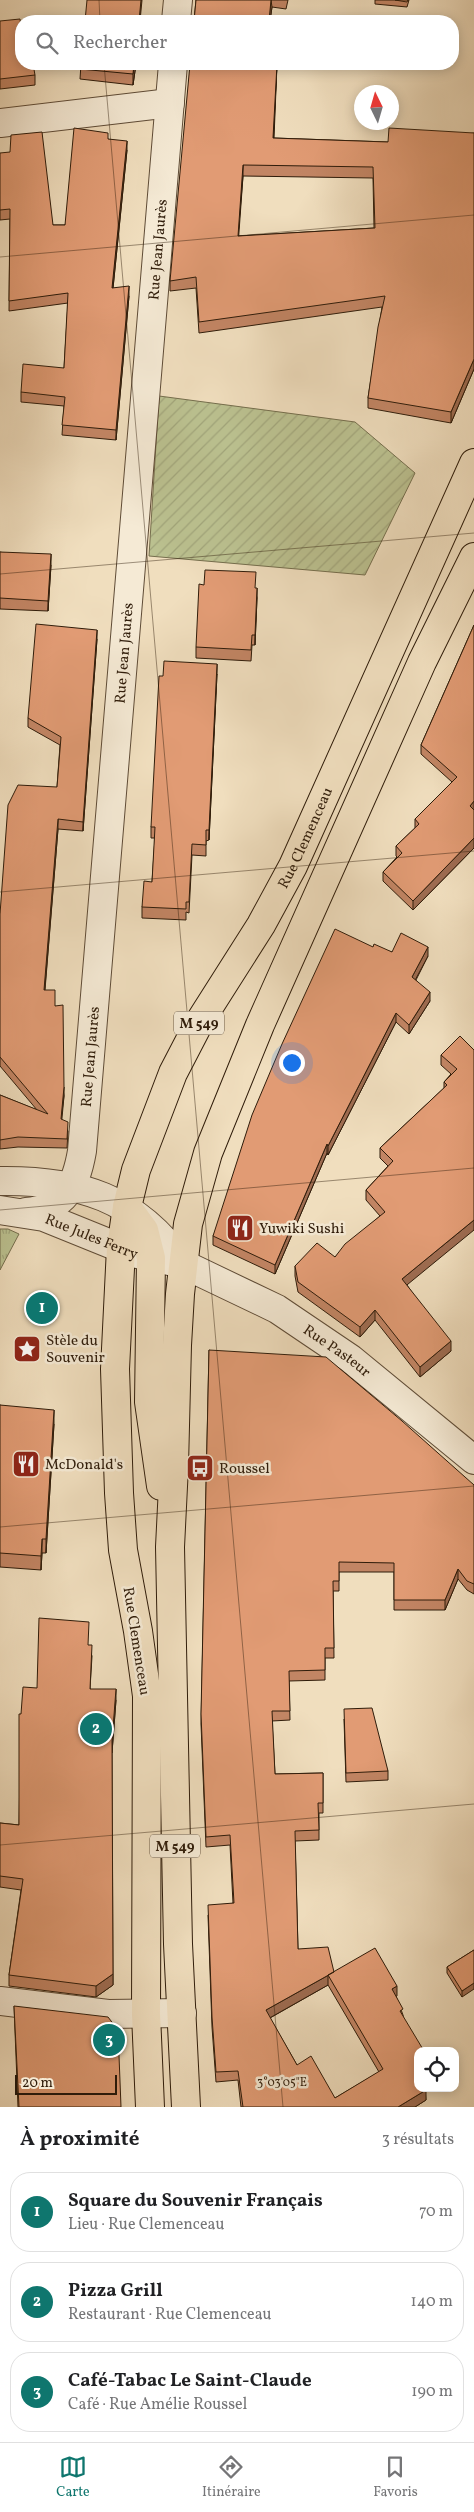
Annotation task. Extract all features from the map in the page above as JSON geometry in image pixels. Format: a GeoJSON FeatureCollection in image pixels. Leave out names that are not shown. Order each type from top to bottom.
{"type":"FeatureCollection","features":[{"type":"Feature","properties":{"kind":"main road","name":"Rue Clemenceau"},"geometry":{"type":"LineString","coordinates":[[150,2107],[146,2014],[147,1696],[138,1631],[123,1550],[119,1494],[115,1369],[121,1248],[127,1207],[143,1149],[172,1073],[200,1021],[261,925],[293,866],[474,463]]}},
{"type":"Feature","properties":{"kind":"main road","name":"Rue Clemenceau"},"geometry":{"type":"LineString","coordinates":[[186,2107],[174,1824],[170,1547],[177,1345],[183,1264],[193,1203],[205,1161],[249,1052],[422,662],[474,557]]}},
{"type":"Feature","properties":{"kind":"main road"},"geometry":{"type":"LineString","coordinates":[[127,1207],[144,1230],[151,1258],[148,1345],[150,1420],[170,1547]]}},
{"type":"Feature","properties":{"kind":"street"},"geometry":{"type":"LineString","coordinates":[[177,15],[178,0]]}},
{"type":"Feature","properties":{"kind":"street","name":"Rue Jean Jaurès"},"geometry":{"type":"LineString","coordinates":[[13,1211],[44,1210],[59,1202],[71,1187],[82,1151],[173,70]]}},
{"type":"Feature","properties":{"kind":"street"},"geometry":{"type":"LineString","coordinates":[[0,123],[170,103]]}},
{"type":"Feature","properties":{"kind":"street"},"geometry":{"type":"LineString","coordinates":[[0,1181],[39,1182],[71,1187],[127,1207],[162,1237],[183,1264]]}},
{"type":"Feature","properties":{"kind":"street","name":"Rue Jules Ferry"},"geometry":{"type":"LineString","coordinates":[[13,1211],[44,1217],[151,1258],[183,1264]]}},
{"type":"Feature","properties":{"kind":"street","name":"Rue Pasteur"},"geometry":{"type":"LineString","coordinates":[[183,1264],[277,1309],[327,1341],[352,1359],[474,1460]]}},
{"type":"Feature","properties":{"kind":"street"},"geometry":{"type":"LineString","coordinates":[[0,2001],[108,2014],[182,2013]]}},
{"type":"Feature","properties":{"kind":"green space"},"geometry":{"type":"Polygon","coordinates":[[[159,396],[355,422],[415,473],[365,575],[149,556],[159,396]]]}},
{"type":"Feature","properties":{"kind":"green space"},"geometry":{"type":"Polygon","coordinates":[[[0,1229],[8,1229],[19,1234],[0,1270],[0,1229]]]}},
{"type":"Feature","properties":{"kind":"building"},"geometry":{"type":"Polygon","coordinates":[[[87,0],[141,0],[140,15],[86,15],[87,0]]]}},
{"type":"Feature","properties":{"kind":"building"},"geometry":{"type":"Polygon","coordinates":[[[196,0],[271,0],[270,15],[195,15],[196,0]]]}},
{"type":"Feature","properties":{"kind":"building"},"geometry":{"type":"Polygon","coordinates":[[[15,20],[15,70],[34,70],[35,75],[0,79],[0,21],[15,20]]]}},
{"type":"Feature","properties":{"kind":"building"},"geometry":{"type":"Polygon","coordinates":[[[91,70],[133,70],[133,74],[91,70]]]}},
{"type":"Feature","properties":{"kind":"building"},"geometry":{"type":"Polygon","coordinates":[[[189,70],[277,70],[273,138],[388,142],[389,130],[399,129],[474,133],[474,359],[451,412],[368,398],[378,327],[385,296],[199,322],[196,277],[170,281],[189,70]],[[243,165],[238,236],[375,228],[373,167],[243,165]]]}},
{"type":"Feature","properties":{"kind":"building"},"geometry":{"type":"Polygon","coordinates":[[[74,128],[108,133],[108,139],[127,141],[112,288],[129,286],[116,430],[62,425],[65,397],[21,392],[23,364],[64,368],[68,293],[9,301],[10,209],[0,210],[0,153],[10,152],[11,135],[42,132],[53,225],[65,225],[74,128]]]}},
{"type":"Feature","properties":{"kind":"building"},"geometry":{"type":"Polygon","coordinates":[[[0,552],[51,554],[48,601],[0,598],[0,552]]]}},
{"type":"Feature","properties":{"kind":"building"},"geometry":{"type":"Polygon","coordinates":[[[205,570],[256,572],[255,635],[252,635],[251,650],[196,647],[199,584],[204,585],[205,570]]]}},
{"type":"Feature","properties":{"kind":"building"},"geometry":{"type":"Polygon","coordinates":[[[36,624],[97,630],[83,822],[58,819],[44,990],[55,990],[55,1006],[63,1005],[64,1087],[61,1119],[68,1122],[67,1139],[18,1137],[0,1140],[0,1095],[48,1114],[0,1057],[0,914],[8,805],[18,785],[57,787],[61,737],[28,718],[36,624]]]}},
{"type":"Feature","properties":{"kind":"building"},"geometry":{"type":"Polygon","coordinates":[[[474,625],[474,801],[470,806],[474,810],[474,838],[413,901],[383,872],[402,853],[396,846],[419,824],[415,819],[457,777],[421,745],[474,625]]]}},
{"type":"Feature","properties":{"kind":"building"},"geometry":{"type":"Polygon","coordinates":[[[164,661],[217,664],[209,830],[206,830],[206,845],[192,844],[189,902],[186,902],[186,909],[142,907],[144,881],[152,882],[155,827],[151,827],[159,676],[163,676],[164,661]]]}},
{"type":"Feature","properties":{"kind":"building"},"geometry":{"type":"Polygon","coordinates":[[[335,929],[373,947],[374,944],[392,952],[401,933],[428,947],[412,977],[430,992],[409,1025],[396,1013],[328,1146],[327,1144],[275,1265],[213,1236],[252,1115],[282,1044],[335,929]]]}},
{"type":"Feature","properties":{"kind":"building"},"geometry":{"type":"Polygon","coordinates":[[[460,1036],[474,1050],[474,1220],[402,1279],[451,1341],[420,1367],[375,1310],[360,1327],[298,1282],[295,1266],[317,1243],[335,1257],[345,1244],[385,1212],[366,1190],[393,1161],[380,1148],[447,1085],[444,1082],[457,1069],[441,1055],[460,1036]]]}},
{"type":"Feature","properties":{"kind":"building"},"geometry":{"type":"Polygon","coordinates":[[[209,1350],[326,1357],[474,1485],[474,1584],[467,1581],[458,1569],[445,1600],[394,1600],[394,1563],[339,1562],[339,1581],[333,1581],[334,1648],[325,1648],[325,1670],[289,1671],[290,1711],[272,1711],[275,1774],[323,1773],[323,1803],[318,1803],[319,1830],[295,1831],[298,1949],[328,1947],[334,1972],[375,1948],[397,1986],[392,1989],[403,2009],[400,2011],[422,2047],[414,2047],[414,2092],[423,2092],[398,2107],[243,2107],[238,2071],[216,2072],[208,1905],[234,1903],[230,1835],[206,1837],[201,1714],[209,1350]],[[328,1975],[266,2010],[297,2065],[311,2056],[335,2098],[383,2069],[328,1975]]]}},
{"type":"Feature","properties":{"kind":"building","name":"McDonald's"},"geometry":{"type":"Polygon","coordinates":[[[0,1405],[54,1410],[46,1539],[42,1539],[41,1556],[0,1553],[0,1405]]]}},
{"type":"Feature","properties":{"kind":"building"},"geometry":{"type":"Polygon","coordinates":[[[39,1618],[89,1622],[88,1645],[92,1645],[90,1689],[116,1689],[112,1741],[113,1974],[96,1986],[9,1975],[23,1879],[0,1876],[0,1823],[19,1825],[19,1714],[21,1714],[23,1687],[37,1688],[39,1618]]]}},
{"type":"Feature","properties":{"kind":"building"},"geometry":{"type":"Polygon","coordinates":[[[372,1708],[388,1771],[346,1773],[344,1709],[372,1708]]]}},
{"type":"Feature","properties":{"kind":"building"},"geometry":{"type":"Polygon","coordinates":[[[474,1950],[474,1983],[462,1991],[447,1967],[474,1950]]]}},
{"type":"Feature","properties":{"kind":"building"},"geometry":{"type":"Polygon","coordinates":[[[14,2006],[108,2017],[118,2030],[121,2107],[19,2107],[14,2006]]]}},
{"type":"Feature","properties":{"kind":"place","name":"Yuwiki Sushi"},"geometry":{"type":"Point","coordinates":[240,1228]}},
{"type":"Feature","properties":{"kind":"place","name":"Square du Souvenir Français"},"geometry":{"type":"Point","coordinates":[42,1308]}},
{"type":"Feature","properties":{"kind":"place","name":"Stèle du Souvenir"},"geometry":{"type":"Point","coordinates":[27,1349]}},
{"type":"Feature","properties":{"kind":"place","name":"McDonald's"},"geometry":{"type":"Point","coordinates":[26,1464]}},
{"type":"Feature","properties":{"kind":"place","name":"Roussel"},"geometry":{"type":"Point","coordinates":[200,1468]}},
{"type":"Feature","properties":{"kind":"place","name":"Pizza Grill"},"geometry":{"type":"Point","coordinates":[96,1729]}},
{"type":"Feature","properties":{"kind":"place","name":"Café-Tabac Le Saint-Claude"},"geometry":{"type":"Point","coordinates":[109,2040]}}]}
